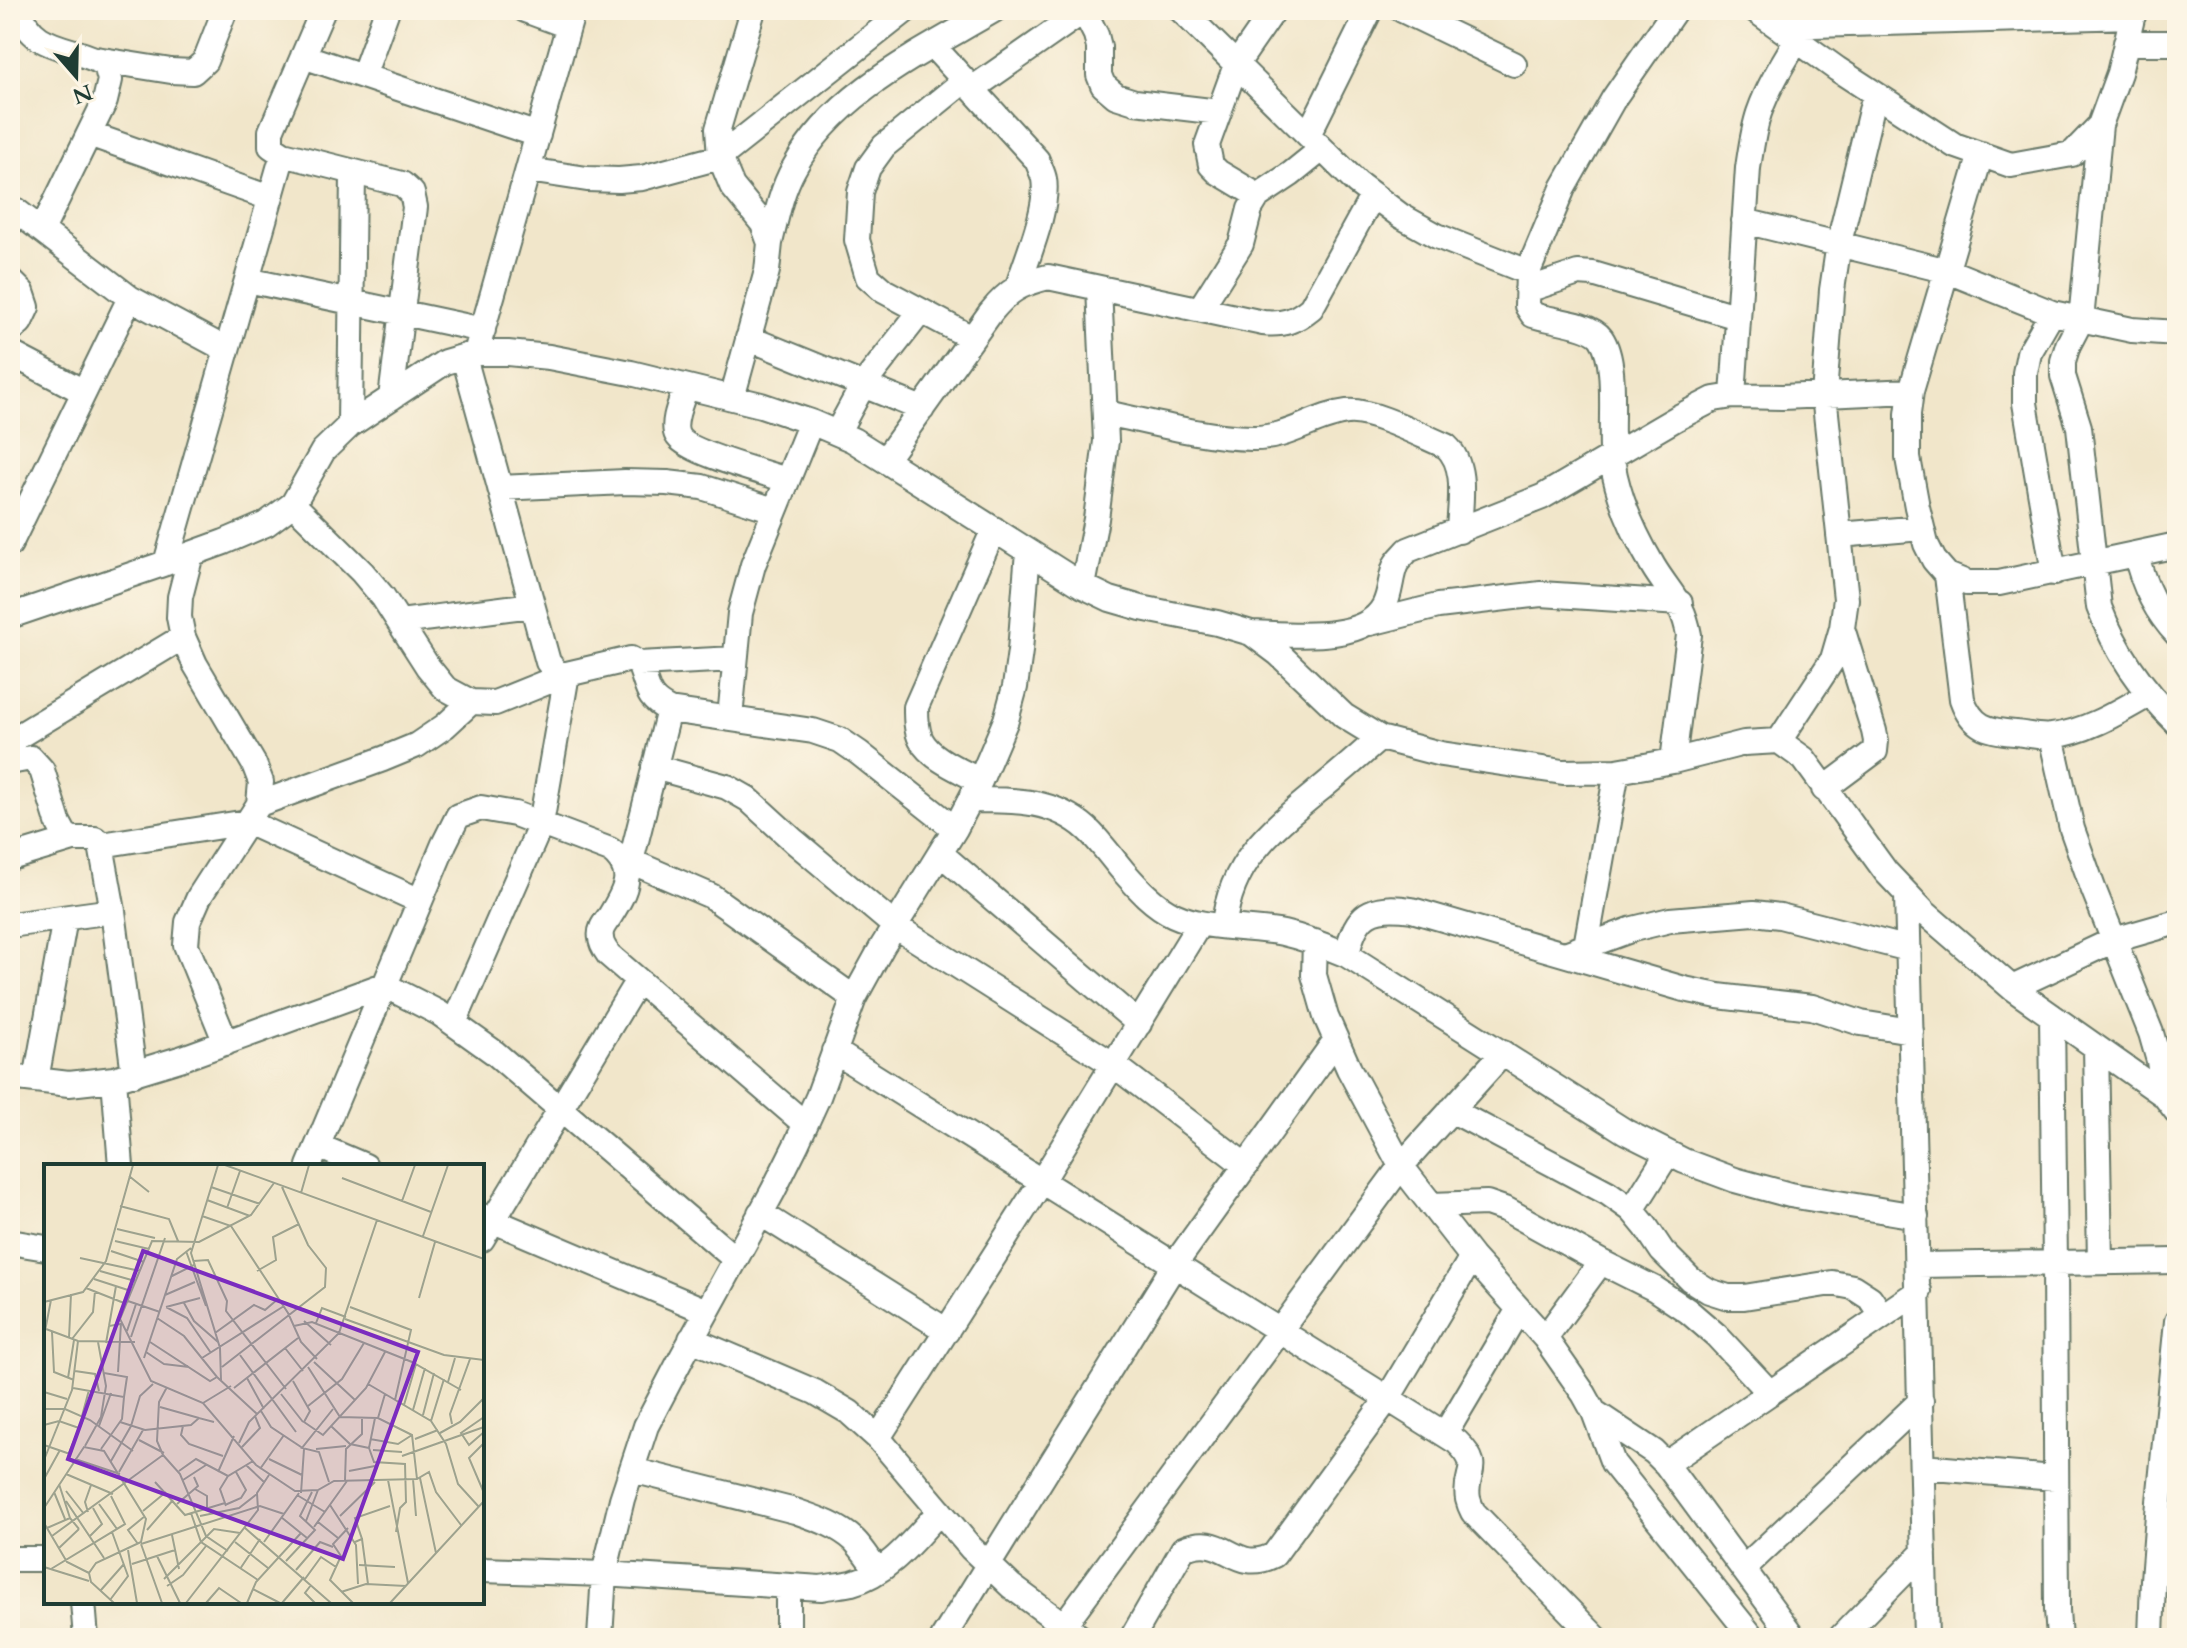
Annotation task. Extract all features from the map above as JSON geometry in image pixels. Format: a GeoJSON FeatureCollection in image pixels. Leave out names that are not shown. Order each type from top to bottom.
{"type":"FeatureCollection","features":[{"type":"Feature","properties":{"kind":"street"},"geometry":{"type":"LineString","coordinates":[[20,10],[29,31],[44,42],[96,59],[193,72],[205,61],[225,10]]}},
{"type":"Feature","properties":{"kind":"street"},"geometry":{"type":"LineString","coordinates":[[323,10],[271,131],[271,146],[283,154],[402,184],[412,193],[415,207],[391,398]]}},
{"type":"Feature","properties":{"kind":"street"},"geometry":{"type":"LineString","coordinates":[[363,76],[387,10]]}},
{"type":"Feature","properties":{"kind":"street"},"geometry":{"type":"LineString","coordinates":[[525,10],[570,18],[474,347],[500,488],[548,662],[556,672],[567,674]]}},
{"type":"Feature","properties":{"kind":"street"},"geometry":{"type":"LineString","coordinates":[[753,10],[718,129],[720,157],[732,186],[763,224],[770,243]]}},
{"type":"Feature","properties":{"kind":"street"},"geometry":{"type":"LineString","coordinates":[[528,170],[587,179],[619,180],[642,178],[720,157],[906,10]]}},
{"type":"Feature","properties":{"kind":"street"},"geometry":{"type":"LineString","coordinates":[[732,398],[767,271],[770,243],[782,195],[794,167],[831,119],[862,91],[994,10]]}},
{"type":"Feature","properties":{"kind":"street"},"geometry":{"type":"LineString","coordinates":[[1181,10],[1357,183],[1401,216],[1437,236],[1528,281],[1578,273],[1593,274],[1738,317]]}},
{"type":"Feature","properties":{"kind":"street"},"geometry":{"type":"LineString","coordinates":[[1258,196],[1211,165],[1207,145],[1236,65],[1274,10]]}},
{"type":"Feature","properties":{"kind":"street"},"geometry":{"type":"LineString","coordinates":[[1200,309],[1241,244],[1250,209],[1258,196],[1291,174],[1315,142],[1370,10]]}},
{"type":"Feature","properties":{"kind":"street"},"geometry":{"type":"LineString","coordinates":[[1673,761],[1689,635],[1680,603],[1654,567],[1622,500],[1611,456],[1611,367],[1607,350],[1599,335],[1583,327],[1533,315],[1527,306],[1528,281],[1563,188],[1614,98],[1675,10]]}},
{"type":"Feature","properties":{"kind":"street"},"geometry":{"type":"LineString","coordinates":[[1755,10],[1954,145],[2011,165],[2072,154],[2100,125]]}},
{"type":"Feature","properties":{"kind":"street"},"geometry":{"type":"LineString","coordinates":[[972,338],[884,291],[868,277],[857,240],[860,192],[868,168],[884,146],[968,85],[1084,11],[1099,47],[1099,75],[1103,85],[1116,96],[1135,102],[1219,112]]}},
{"type":"Feature","properties":{"kind":"street"},"geometry":{"type":"LineString","coordinates":[[1411,12],[1514,64]]}},
{"type":"Feature","properties":{"kind":"street"},"geometry":{"type":"LineString","coordinates":[[1787,33],[1839,17],[2133,13],[2119,73],[2100,125],[2081,320],[2068,345],[2063,376],[2079,427],[2099,607],[2128,665],[2177,723]]}},
{"type":"Feature","properties":{"kind":"street"},"geometry":{"type":"LineString","coordinates":[[1733,396],[1753,133],[1787,33]]}},
{"type":"Feature","properties":{"kind":"street"},"geometry":{"type":"LineString","coordinates":[[2126,43],[2177,43]]}},
{"type":"Feature","properties":{"kind":"street"},"geometry":{"type":"LineString","coordinates":[[933,46],[1037,160],[1044,178],[1045,196],[1041,214],[1018,286]]}},
{"type":"Feature","properties":{"kind":"street"},"geometry":{"type":"LineString","coordinates":[[303,56],[538,135]]}},
{"type":"Feature","properties":{"kind":"street"},"geometry":{"type":"LineString","coordinates":[[42,230],[105,101],[110,80],[106,65],[96,59]]}},
{"type":"Feature","properties":{"kind":"street"},"geometry":{"type":"LineString","coordinates":[[1779,741],[1833,659],[1842,628],[1846,599],[1824,395],[1839,243],[1875,94]]}},
{"type":"Feature","properties":{"kind":"street"},"geometry":{"type":"LineString","coordinates":[[89,134],[270,198]]}},
{"type":"Feature","properties":{"kind":"street"},"geometry":{"type":"LineString","coordinates":[[166,563],[283,154]]}},
{"type":"Feature","properties":{"kind":"street"},"geometry":{"type":"LineString","coordinates":[[1981,154],[1911,391],[1908,414],[1908,458],[1926,544],[1934,560],[1947,575],[1967,583],[1999,583],[2177,545]]}},
{"type":"Feature","properties":{"kind":"street"},"geometry":{"type":"LineString","coordinates":[[350,425],[353,172]]}},
{"type":"Feature","properties":{"kind":"street"},"geometry":{"type":"LineString","coordinates":[[885,460],[1004,296],[1018,286],[1048,277],[1282,325],[1298,319],[1311,308],[1373,195]]}},
{"type":"Feature","properties":{"kind":"street"},"geometry":{"type":"LineString","coordinates":[[10,206],[130,298],[227,350]]}},
{"type":"Feature","properties":{"kind":"street"},"geometry":{"type":"LineString","coordinates":[[1744,221],[1948,271],[2052,313],[2132,330],[2177,333]]}},
{"type":"Feature","properties":{"kind":"street"},"geometry":{"type":"LineString","coordinates":[[10,280],[22,292],[27,307],[20,322],[10,331]]}},
{"type":"Feature","properties":{"kind":"street"},"geometry":{"type":"LineString","coordinates":[[247,280],[402,312],[474,347],[631,373],[732,398],[811,422],[853,440],[1083,586],[1110,599],[1251,633],[1340,632],[1438,606],[1511,596],[1541,594],[1680,603]]}},
{"type":"Feature","properties":{"kind":"street"},"geometry":{"type":"LineString","coordinates":[[1083,586],[1106,441],[1099,288]]}},
{"type":"Feature","properties":{"kind":"street"},"geometry":{"type":"LineString","coordinates":[[10,544],[130,298]]}},
{"type":"Feature","properties":{"kind":"street"},"geometry":{"type":"LineString","coordinates":[[837,433],[863,385],[921,311]]}},
{"type":"Feature","properties":{"kind":"street"},"geometry":{"type":"LineString","coordinates":[[2052,313],[2029,353],[2025,403],[2054,573]]}},
{"type":"Feature","properties":{"kind":"street"},"geometry":{"type":"LineString","coordinates":[[748,338],[922,409]]}},
{"type":"Feature","properties":{"kind":"street"},"geometry":{"type":"LineString","coordinates":[[10,616],[166,563],[266,524],[293,504],[323,451],[350,425],[445,362],[474,347]]}},
{"type":"Feature","properties":{"kind":"street"},"geometry":{"type":"LineString","coordinates":[[10,353],[84,392]]}},
{"type":"Feature","properties":{"kind":"street"},"geometry":{"type":"LineString","coordinates":[[686,387],[675,421],[676,434],[683,443],[787,480]]}},
{"type":"Feature","properties":{"kind":"street"},"geometry":{"type":"LineString","coordinates":[[1370,623],[1380,614],[1397,563],[1408,550],[1542,497],[1714,399],[1911,391]]}},
{"type":"Feature","properties":{"kind":"street"},"geometry":{"type":"LineString","coordinates":[[1106,413],[1181,429],[1255,438],[1285,434],[1350,411],[1371,415],[1446,446],[1454,454],[1461,480],[1459,531]]}},
{"type":"Feature","properties":{"kind":"street"},"geometry":{"type":"LineString","coordinates":[[730,718],[740,613],[753,565],[811,422]]}},
{"type":"Feature","properties":{"kind":"street"},"geometry":{"type":"LineString","coordinates":[[500,488],[667,483],[702,487],[774,510]]}},
{"type":"Feature","properties":{"kind":"street"},"geometry":{"type":"LineString","coordinates":[[293,504],[362,572],[445,688],[471,702],[495,703],[567,674],[631,659],[639,664],[735,659]]}},
{"type":"Feature","properties":{"kind":"street"},"geometry":{"type":"LineString","coordinates":[[1839,535],[1922,528]]}},
{"type":"Feature","properties":{"kind":"street"},"geometry":{"type":"LineString","coordinates":[[994,529],[916,707],[916,724],[921,741],[976,791],[1047,806],[1069,815],[1089,831],[1151,901],[1175,915],[1212,924],[1282,933],[1347,955],[1626,1132],[1668,1153],[1735,1180],[1790,1195],[1916,1216]]}},
{"type":"Feature","properties":{"kind":"street"},"geometry":{"type":"LineString","coordinates":[[600,1638],[604,1574],[622,1499],[646,1426],[734,1258],[773,1191],[818,1097],[854,998],[976,791],[1006,720],[1020,651],[1028,551]]}},
{"type":"Feature","properties":{"kind":"street"},"geometry":{"type":"LineString","coordinates":[[191,554],[180,597],[179,617],[183,637],[261,782],[253,813],[199,897],[188,922],[186,945],[226,1043]]}},
{"type":"Feature","properties":{"kind":"street"},"geometry":{"type":"LineString","coordinates":[[2136,554],[2140,574],[2156,609],[2177,634]]}},
{"type":"Feature","properties":{"kind":"street"},"geometry":{"type":"LineString","coordinates":[[1645,601],[1654,567]]}},
{"type":"Feature","properties":{"kind":"street"},"geometry":{"type":"LineString","coordinates":[[1947,575],[1962,699],[1967,714],[1978,724],[1989,730],[2051,736],[2102,720],[2150,694]]}},
{"type":"Feature","properties":{"kind":"street"},"geometry":{"type":"LineString","coordinates":[[400,622],[532,605]]}},
{"type":"Feature","properties":{"kind":"street"},"geometry":{"type":"LineString","coordinates":[[1824,789],[1875,751],[1874,731],[1842,628]]}},
{"type":"Feature","properties":{"kind":"street"},"geometry":{"type":"LineString","coordinates":[[1251,633],[1279,654],[1344,716],[1380,738],[1441,754],[1563,772],[1617,771],[1744,743],[1779,741],[1804,759],[1886,872],[1968,952],[2012,988],[2096,1047],[2170,1089]]}},
{"type":"Feature","properties":{"kind":"street"},"geometry":{"type":"LineString","coordinates":[[73,839],[65,835],[58,822],[42,770],[21,760],[13,732],[183,637]]}},
{"type":"Feature","properties":{"kind":"street"},"geometry":{"type":"LineString","coordinates":[[639,664],[655,703],[669,710],[813,731],[840,740],[955,829]]}},
{"type":"Feature","properties":{"kind":"street"},"geometry":{"type":"LineString","coordinates":[[454,1023],[541,824],[567,674]]}},
{"type":"Feature","properties":{"kind":"street"},"geometry":{"type":"LineString","coordinates":[[101,845],[253,813],[417,745],[445,726],[471,702]]}},
{"type":"Feature","properties":{"kind":"street"},"geometry":{"type":"LineString","coordinates":[[669,710],[625,886],[603,925],[600,939],[609,955],[805,1124]]}},
{"type":"Feature","properties":{"kind":"street"},"geometry":{"type":"LineString","coordinates":[[2051,736],[2072,829],[2170,1089]]}},
{"type":"Feature","properties":{"kind":"street"},"geometry":{"type":"LineString","coordinates":[[878,1438],[1139,1024],[1226,903],[1235,879],[1253,850],[1285,816],[1380,738]]}},
{"type":"Feature","properties":{"kind":"street"},"geometry":{"type":"LineString","coordinates":[[654,767],[727,787],[748,799],[895,926],[1114,1065],[1246,1166]]}},
{"type":"Feature","properties":{"kind":"street"},"geometry":{"type":"LineString","coordinates":[[1575,950],[1617,771]]}},
{"type":"Feature","properties":{"kind":"street"},"geometry":{"type":"LineString","coordinates":[[355,1164],[314,1156],[458,816],[481,808],[515,814],[610,850],[629,867],[711,896],[854,998]]}},
{"type":"Feature","properties":{"kind":"street"},"geometry":{"type":"LineString","coordinates":[[253,813],[420,901]]}},
{"type":"Feature","properties":{"kind":"street"},"geometry":{"type":"LineString","coordinates":[[10,858],[73,839],[95,839],[101,845],[113,911],[124,1076],[121,1164]]}},
{"type":"Feature","properties":{"kind":"street"},"geometry":{"type":"LineString","coordinates":[[940,853],[1139,1024]]}},
{"type":"Feature","properties":{"kind":"street"},"geometry":{"type":"LineString","coordinates":[[1907,895],[1926,1638]]}},
{"type":"Feature","properties":{"kind":"street"},"geometry":{"type":"LineString","coordinates":[[1347,955],[1350,938],[1358,922],[1368,912],[1389,907],[1412,910],[1575,950],[1684,989],[1812,1007],[1861,1023],[1911,1031]]}},
{"type":"Feature","properties":{"kind":"street"},"geometry":{"type":"LineString","coordinates":[[10,925],[113,911]]}},
{"type":"Feature","properties":{"kind":"street"},"geometry":{"type":"LineString","coordinates":[[1575,950],[1633,929],[1670,920],[1754,913],[1780,916],[1909,949]]}},
{"type":"Feature","properties":{"kind":"street"},"geometry":{"type":"LineString","coordinates":[[36,1080],[65,918]]}},
{"type":"Feature","properties":{"kind":"street"},"geometry":{"type":"LineString","coordinates":[[2012,988],[2114,940],[2177,922]]}},
{"type":"Feature","properties":{"kind":"street"},"geometry":{"type":"LineString","coordinates":[[1315,942],[1314,975],[1326,1017],[1349,1069],[1401,1166],[1472,1257],[1545,1338],[1594,1412],[1613,1463],[1753,1638]]}},
{"type":"Feature","properties":{"kind":"street"},"geometry":{"type":"LineString","coordinates":[[638,980],[486,1225],[706,1311]]}},
{"type":"Feature","properties":{"kind":"street"},"geometry":{"type":"LineString","coordinates":[[10,1077],[69,1084],[124,1076],[226,1043],[384,985],[454,1023],[495,1053],[734,1258]]}},
{"type":"Feature","properties":{"kind":"street"},"geometry":{"type":"LineString","coordinates":[[2052,1016],[2059,1638]]}},
{"type":"Feature","properties":{"kind":"street"},"geometry":{"type":"LineString","coordinates":[[943,1638],[1175,1264],[1336,1040]]}},
{"type":"Feature","properties":{"kind":"street"},"geometry":{"type":"LineString","coordinates":[[2096,1047],[2100,1262]]}},
{"type":"Feature","properties":{"kind":"street"},"geometry":{"type":"LineString","coordinates":[[834,1051],[1457,1442],[1469,1453],[1472,1467],[1467,1496],[1473,1512],[1596,1638]]}},
{"type":"Feature","properties":{"kind":"street"},"geometry":{"type":"LineString","coordinates":[[691,1339],[815,1392],[849,1412],[878,1438],[971,1548],[1011,1586],[1072,1632],[1280,1330],[1401,1166],[1503,1053]]}},
{"type":"Feature","properties":{"kind":"street"},"geometry":{"type":"LineString","coordinates":[[1451,1110],[1608,1193],[1632,1210],[1662,1251],[1690,1279],[1709,1291],[1728,1297],[1744,1297],[1832,1283],[1853,1287],[1861,1292],[1870,1298],[1882,1316]]}},
{"type":"Feature","properties":{"kind":"street"},"geometry":{"type":"LineString","coordinates":[[1632,1210],[1668,1153]]}},
{"type":"Feature","properties":{"kind":"street"},"geometry":{"type":"LineString","coordinates":[[1431,1205],[1487,1203],[1507,1210],[1655,1289],[1716,1335],[1770,1393]]}},
{"type":"Feature","properties":{"kind":"street"},"geometry":{"type":"LineString","coordinates":[[760,1213],[947,1331]]}},
{"type":"Feature","properties":{"kind":"street"},"geometry":{"type":"LineString","coordinates":[[10,1242],[44,1253]]}},
{"type":"Feature","properties":{"kind":"street"},"geometry":{"type":"LineString","coordinates":[[1132,1638],[1183,1549],[1197,1543],[1211,1544],[1249,1561],[1261,1562],[1274,1555],[1388,1398],[1472,1257]]}},
{"type":"Feature","properties":{"kind":"street"},"geometry":{"type":"LineString","coordinates":[[1918,1265],[2177,1261]]}},
{"type":"Feature","properties":{"kind":"street"},"geometry":{"type":"LineString","coordinates":[[1545,1338],[1601,1262]]}},
{"type":"Feature","properties":{"kind":"street"},"geometry":{"type":"LineString","coordinates":[[1666,1464],[1919,1291]]}},
{"type":"Feature","properties":{"kind":"street"},"geometry":{"type":"LineString","coordinates":[[1445,1434],[1519,1309]]}},
{"type":"Feature","properties":{"kind":"street"},"geometry":{"type":"LineString","coordinates":[[2151,1638],[2165,1579],[2176,1332]]}},
{"type":"Feature","properties":{"kind":"street"},"geometry":{"type":"LineString","coordinates":[[1743,1569],[1921,1401]]}},
{"type":"Feature","properties":{"kind":"street"},"geometry":{"type":"LineString","coordinates":[[1594,1412],[1638,1440],[1666,1464],[1794,1638]]}},
{"type":"Feature","properties":{"kind":"street"},"geometry":{"type":"LineString","coordinates":[[1922,1467],[2055,1478]]}},
{"type":"Feature","properties":{"kind":"street"},"geometry":{"type":"LineString","coordinates":[[632,1470],[814,1518],[853,1540],[878,1571]]}},
{"type":"Feature","properties":{"kind":"street"},"geometry":{"type":"LineString","coordinates":[[484,1570],[604,1574],[821,1588],[854,1582],[878,1571],[898,1556],[940,1511]]}},
{"type":"Feature","properties":{"kind":"street"},"geometry":{"type":"LineString","coordinates":[[1840,1638],[1924,1552]]}},
{"type":"Feature","properties":{"kind":"street"},"geometry":{"type":"LineString","coordinates":[[10,1559],[44,1559]]}},
{"type":"Feature","properties":{"kind":"street"},"geometry":{"type":"LineString","coordinates":[[788,1586],[788,1638]]}},
{"type":"Feature","properties":{"kind":"street"},"geometry":{"type":"LineString","coordinates":[[83,1604],[86,1638]]}}]}
